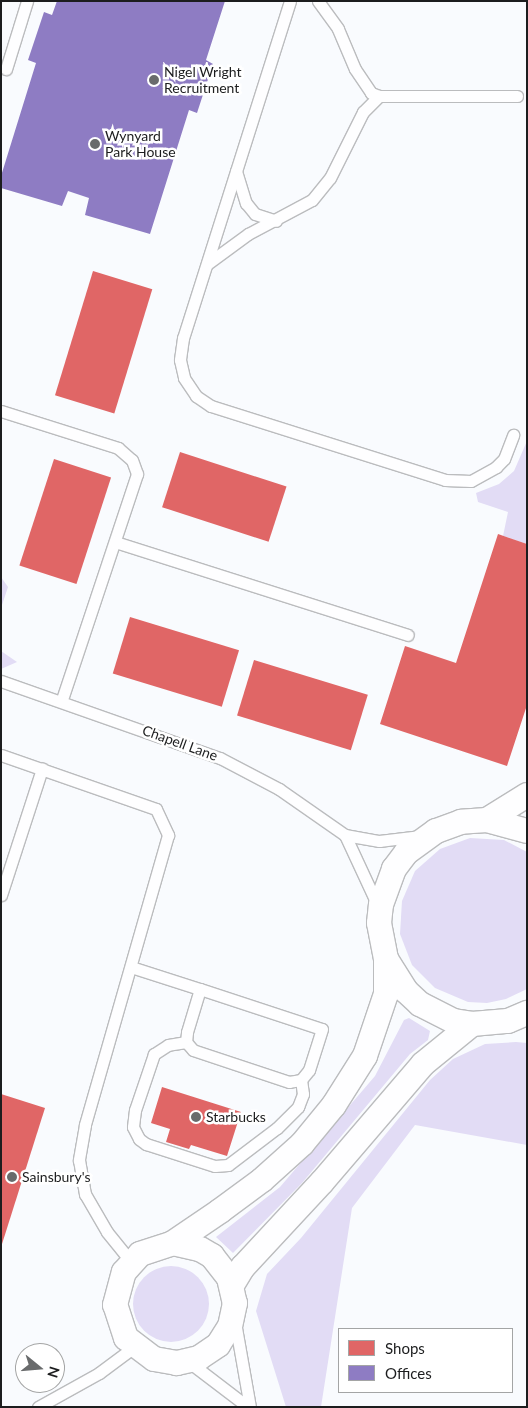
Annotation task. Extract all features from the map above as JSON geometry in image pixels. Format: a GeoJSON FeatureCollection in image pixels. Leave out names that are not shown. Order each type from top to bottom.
{"type":"FeatureCollection","features":[{"type":"Feature","properties":{"kind":"street"},"geometry":{"type":"LineString","coordinates":[[487,820],[527,796]]}},
{"type":"Feature","properties":{"kind":"street"},"geometry":{"type":"LineString","coordinates":[[173,1243],[200,1249],[212,1256],[232,1285],[234,1315],[218,1345],[189,1362],[154,1360],[134,1347],[120,1328],[115,1305],[119,1282],[131,1262],[150,1248],[173,1243],[262,1180],[302,1144],[334,1105],[354,1076],[378,1023],[386,994],[386,959],[379,923],[383,895],[394,869],[406,853],[436,831],[461,822],[487,820],[527,831]]}},
{"type":"Feature","properties":{"kind":"street"},"geometry":{"type":"LineString","coordinates":[[386,959],[394,976],[420,1004],[454,1021],[472,1024],[520,1020]]}},
{"type":"Feature","properties":{"kind":"street"},"geometry":{"type":"LineString","coordinates":[[232,1285],[244,1267],[322,1182],[423,1064],[472,1024]]}},
{"type":"Feature","properties":{"kind":"lane"},"geometry":{"type":"LineString","coordinates":[[6,69],[27,1]]}},
{"type":"Feature","properties":{"kind":"lane"},"geometry":{"type":"LineString","coordinates":[[290,1],[205,266],[180,360],[184,378],[196,396],[212,406],[445,480],[471,481],[496,467],[504,460],[513,435]]}},
{"type":"Feature","properties":{"kind":"lane"},"geometry":{"type":"LineString","coordinates":[[318,1],[338,29],[363,84],[378,96],[524,96]]}},
{"type":"Feature","properties":{"kind":"lane"},"geometry":{"type":"LineString","coordinates":[[205,266],[248,234],[276,221],[312,200],[330,178],[362,112],[378,96]]}},
{"type":"Feature","properties":{"kind":"lane"},"geometry":{"type":"LineString","coordinates":[[236,171],[246,203],[255,214],[276,221]]}},
{"type":"Feature","properties":{"kind":"lane"},"geometry":{"type":"LineString","coordinates":[[1,411],[118,448],[132,460],[137,474],[62,700]]}},
{"type":"Feature","properties":{"kind":"lane"},"geometry":{"type":"LineString","coordinates":[[115,542],[408,635]]}},
{"type":"Feature","properties":{"kind":"lane","name":"Chapell Lane"},"geometry":{"type":"LineString","coordinates":[[1,681],[62,700],[220,758],[278,788],[345,835],[379,841],[404,840],[436,831]]}},
{"type":"Feature","properties":{"kind":"lane"},"geometry":{"type":"LineString","coordinates":[[1,755],[156,809],[168,835],[85,1125],[79,1160],[86,1194],[107,1232],[131,1262]]}},
{"type":"Feature","properties":{"kind":"lane"},"geometry":{"type":"LineString","coordinates":[[1,895],[42,769]]}},
{"type":"Feature","properties":{"kind":"lane","name":"Chapell Lane"},"geometry":{"type":"LineString","coordinates":[[345,835],[379,906],[379,923]]}},
{"type":"Feature","properties":{"kind":"lane"},"geometry":{"type":"LineString","coordinates":[[131,967],[322,1030],[309,1070],[301,1080],[289,1082],[193,1050],[186,1042]]}},
{"type":"Feature","properties":{"kind":"lane"},"geometry":{"type":"LineString","coordinates":[[186,1042],[200,989]]}},
{"type":"Feature","properties":{"kind":"lane"},"geometry":{"type":"LineString","coordinates":[[186,1042],[168,1045],[154,1054],[135,1110],[133,1127],[139,1139],[146,1144],[215,1166],[228,1165],[277,1128],[298,1106],[303,1094],[301,1080]]}},
{"type":"Feature","properties":{"kind":"lane"},"geometry":{"type":"LineString","coordinates":[[234,1315],[249,1407]]}},
{"type":"Feature","properties":{"kind":"lane"},"geometry":{"type":"LineString","coordinates":[[38,1407],[99,1374],[134,1347]]}},
{"type":"Feature","properties":{"kind":"lane"},"geometry":{"type":"LineString","coordinates":[[189,1362],[249,1407]]}},
{"type":"Feature","properties":{"kind":"shaded area"},"geometry":{"type":"Polygon","coordinates":[[[527,441],[527,544],[503,536],[508,512],[478,502],[476,493],[499,484],[514,471],[527,441]]]}},
{"type":"Feature","properties":{"kind":"shaded area"},"geometry":{"type":"Polygon","coordinates":[[[1,577],[8,587],[1,608],[1,577]]]}},
{"type":"Feature","properties":{"kind":"shaded area"},"geometry":{"type":"Polygon","coordinates":[[[1,651],[17,662],[1,669],[1,651]]]}},
{"type":"Feature","properties":{"kind":"shaded area"},"geometry":{"type":"Polygon","coordinates":[[[470,838],[504,840],[527,852],[527,989],[506,999],[487,1003],[468,1002],[435,988],[412,965],[400,934],[402,901],[415,871],[440,849],[470,838]]]}},
{"type":"Feature","properties":{"kind":"shaded area"},"geometry":{"type":"Polygon","coordinates":[[[409,1018],[430,1031],[428,1040],[410,1054],[302,1183],[233,1253],[216,1237],[280,1187],[375,1076],[404,1020],[409,1018]]]}},
{"type":"Feature","properties":{"kind":"shaded area"},"geometry":{"type":"Polygon","coordinates":[[[527,1043],[527,1145],[415,1125],[352,1208],[321,1407],[286,1407],[256,1311],[267,1274],[301,1238],[430,1080],[453,1059],[485,1044],[527,1043]]]}},
{"type":"Feature","properties":{"kind":"shaded area"},"geometry":{"type":"Polygon","coordinates":[[[171,1266],[185,1269],[198,1277],[206,1290],[209,1304],[206,1318],[198,1331],[185,1339],[171,1342],[157,1339],[144,1331],[136,1318],[133,1304],[136,1290],[144,1277],[157,1269],[171,1266]]]}},
{"type":"Feature","properties":{"kind":"building: Shops"},"geometry":{"type":"Polygon","coordinates":[[[93,271],[152,289],[114,413],[55,395],[93,271]]]}},
{"type":"Feature","properties":{"kind":"building: Shops"},"geometry":{"type":"Polygon","coordinates":[[[180,452],[287,487],[269,542],[162,507],[180,452]]]}},
{"type":"Feature","properties":{"kind":"building: Shops"},"geometry":{"type":"Polygon","coordinates":[[[54,459],[111,478],[76,584],[19,566],[54,459]]]}},
{"type":"Feature","properties":{"kind":"building: Shops"},"geometry":{"type":"Polygon","coordinates":[[[498,534],[527,544],[527,705],[507,766],[380,724],[405,646],[456,663],[498,534]]]}},
{"type":"Feature","properties":{"kind":"building: Shops"},"geometry":{"type":"Polygon","coordinates":[[[130,617],[239,650],[222,707],[113,673],[130,617]]]}},
{"type":"Feature","properties":{"kind":"building: Shops"},"geometry":{"type":"Polygon","coordinates":[[[254,660],[368,695],[351,750],[237,715],[254,660]]]}},
{"type":"Feature","properties":{"kind":"building: Shops","name":"Starbucks"},"geometry":{"type":"Polygon","coordinates":[[[162,1087],[241,1112],[227,1156],[191,1145],[189,1149],[166,1142],[170,1129],[151,1123],[162,1087]]]}},
{"type":"Feature","properties":{"kind":"building: Shops","name":"Sainsbury's"},"geometry":{"type":"Polygon","coordinates":[[[1,1094],[45,1108],[2,1244],[1,1244],[1,1094]]]}},
{"type":"Feature","properties":{"kind":"building: Offices","name":"Wynyard Park House"},"geometry":{"type":"Polygon","coordinates":[[[57,1],[225,1],[206,60],[213,64],[197,113],[189,110],[150,234],[85,215],[89,198],[68,191],[62,206],[1,188],[1,176],[36,63],[28,60],[44,12],[52,15],[57,1]]]}},
{"type":"Feature","properties":{"kind":"place","name":"Nigel Wright Recruitment"},"geometry":{"type":"Point","coordinates":[154,80]}},
{"type":"Feature","properties":{"kind":"place","name":"Wynyard Park House"},"geometry":{"type":"Point","coordinates":[95,144]}},
{"type":"Feature","properties":{"kind":"place","name":"Starbucks"},"geometry":{"type":"Point","coordinates":[196,1117]}},
{"type":"Feature","properties":{"kind":"place","name":"Sainsbury's"},"geometry":{"type":"Point","coordinates":[12,1177]}}]}
